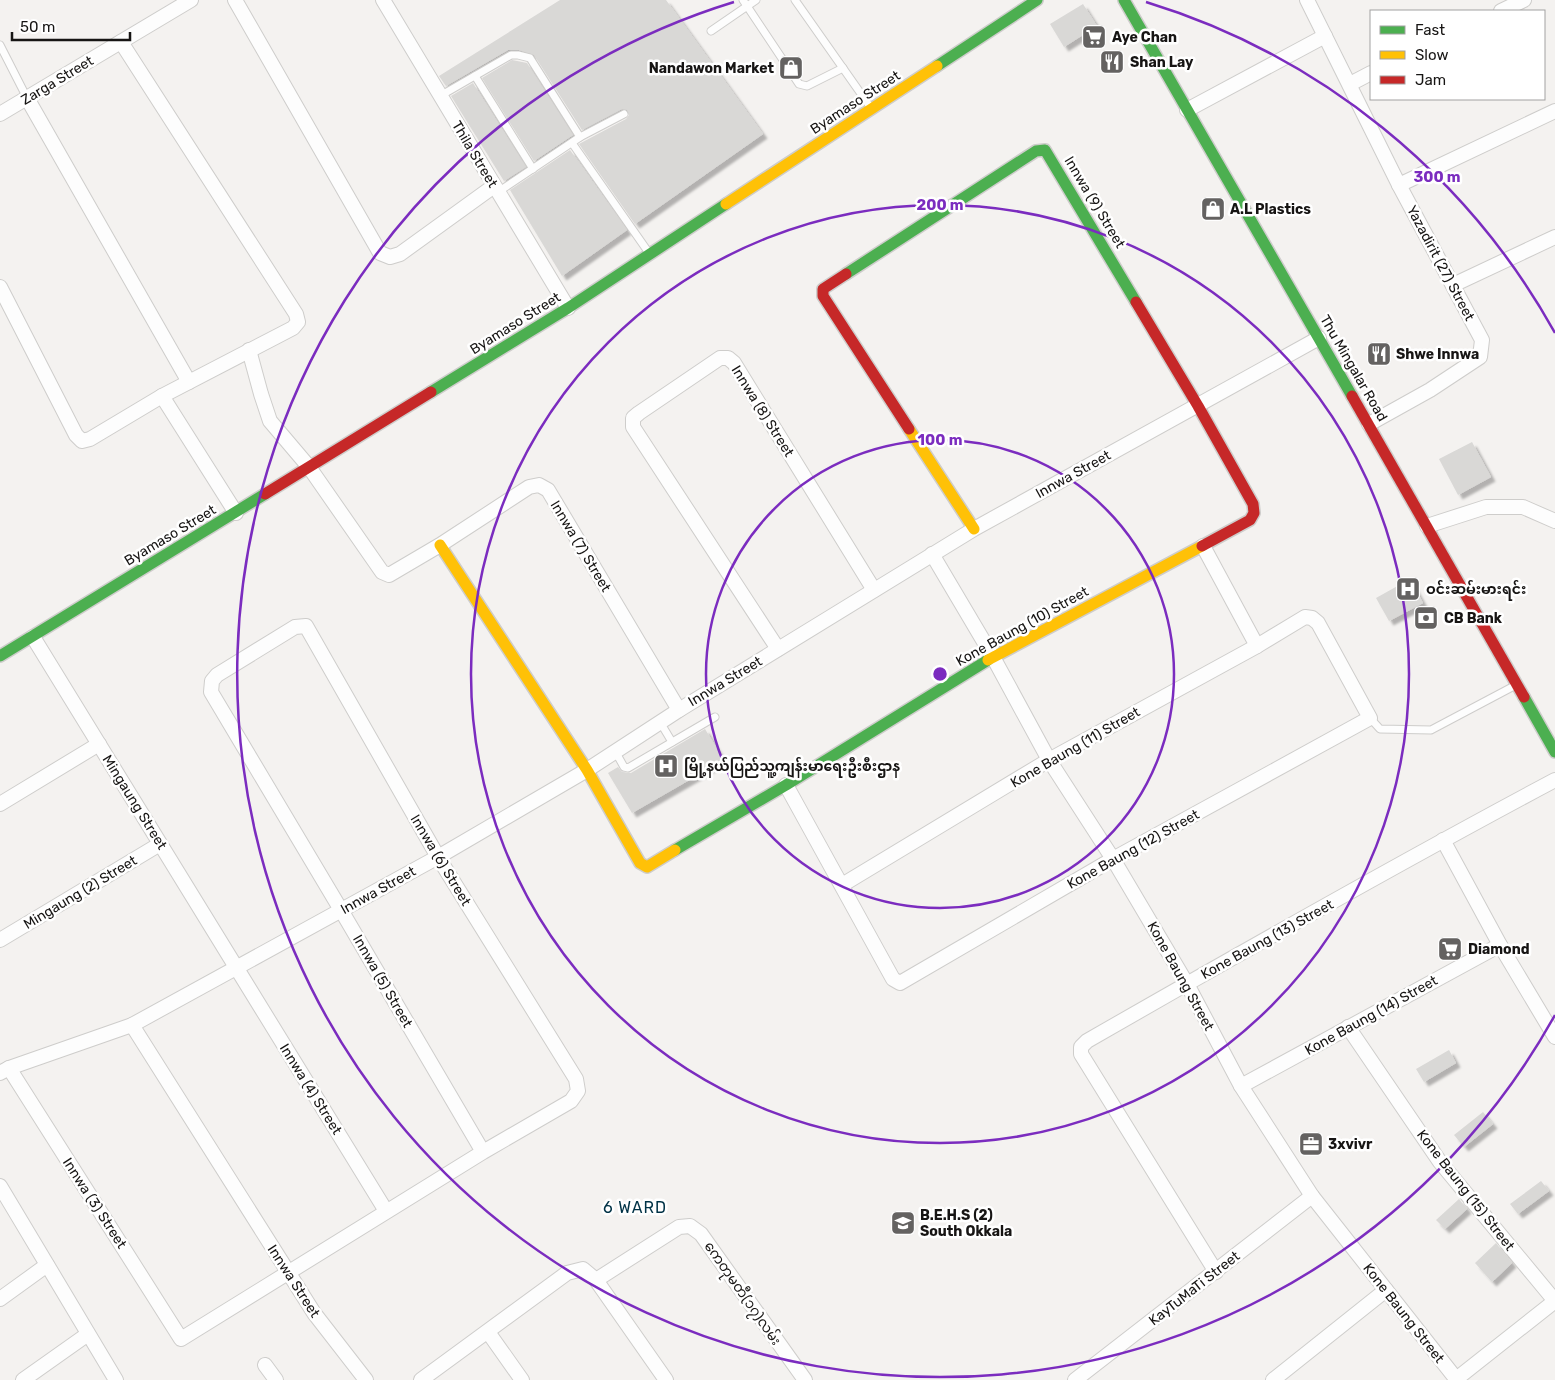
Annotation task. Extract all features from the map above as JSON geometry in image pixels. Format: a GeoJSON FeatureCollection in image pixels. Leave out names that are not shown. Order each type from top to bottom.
{"type":"FeatureCollection","features":[{"type":"Feature","properties":{"kind":"main road","name":"Byamaso Street"},"geometry":{"type":"LineString","coordinates":[[0,656],[568,308],[1037,0]]}},
{"type":"Feature","properties":{"kind":"main road","name":"Thu Mingalar Road"},"geometry":{"type":"LineString","coordinates":[[1124,0],[1369,424],[1555,752]]}},
{"type":"Feature","properties":{"kind":"main road","name":"Innwa (9) Street"},"geometry":{"type":"LineString","coordinates":[[974,529],[823,296],[823,289],[1036,151],[1046,150],[1051,157],[1198,406]]}},
{"type":"Feature","properties":{"kind":"main road","name":"Kone Baung (10) Street"},"geometry":{"type":"LineString","coordinates":[[587,770],[640,864],[647,868],[786,785],[993,657],[1250,520],[1254,513],[1253,504],[1198,406]]}},
{"type":"Feature","properties":{"kind":"main road"},"geometry":{"type":"LineString","coordinates":[[440,545],[587,770]]}},
{"type":"Feature","properties":{"kind":"street","name":"Zarga Street"},"geometry":{"type":"LineString","coordinates":[[0,114],[191,0]]}},
{"type":"Feature","properties":{"kind":"street"},"geometry":{"type":"LineString","coordinates":[[234,0],[380,253],[390,257],[400,254],[496,189]]}},
{"type":"Feature","properties":{"kind":"street","name":"Thila Street"},"geometry":{"type":"LineString","coordinates":[[383,0],[568,308]]}},
{"type":"Feature","properties":{"kind":"street","name":"Yazadirit (27) Street"},"geometry":{"type":"LineString","coordinates":[[1307,0],[1399,185],[1482,340],[1480,357],[1430,390],[1369,424]]}},
{"type":"Feature","properties":{"kind":"street"},"geometry":{"type":"LineString","coordinates":[[1503,10],[1524,0]]}},
{"type":"Feature","properties":{"kind":"street"},"geometry":{"type":"LineString","coordinates":[[1187,110],[1325,36]]}},
{"type":"Feature","properties":{"kind":"street"},"geometry":{"type":"LineString","coordinates":[[0,286],[76,435],[82,441],[90,440],[162,396],[293,328],[298,322],[296,314],[121,42]]}},
{"type":"Feature","properties":{"kind":"street"},"geometry":{"type":"LineString","coordinates":[[1350,84],[1370,74]]}},
{"type":"Feature","properties":{"kind":"street"},"geometry":{"type":"LineString","coordinates":[[27,98],[189,382]]}},
{"type":"Feature","properties":{"kind":"street"},"geometry":{"type":"LineString","coordinates":[[1399,185],[1555,111]]}},
{"type":"Feature","properties":{"kind":"street"},"geometry":{"type":"LineString","coordinates":[[1453,285],[1555,237]]}},
{"type":"Feature","properties":{"kind":"street","name":"Innwa Street"},"geometry":{"type":"LineString","coordinates":[[4,1071],[132,1025],[438,857],[587,770],[679,710],[974,529],[1319,338]]}},
{"type":"Feature","properties":{"kind":"street"},"geometry":{"type":"LineString","coordinates":[[249,350],[270,421],[309,467]]}},
{"type":"Feature","properties":{"kind":"street","name":"Innwa (8) Street"},"geometry":{"type":"LineString","coordinates":[[778,649],[633,427],[633,418],[639,413],[720,358],[728,358],[734,362],[874,590]]}},
{"type":"Feature","properties":{"kind":"street"},"geometry":{"type":"LineString","coordinates":[[162,396],[236,513]]}},
{"type":"Feature","properties":{"kind":"street","name":"Innwa (7) Street"},"geometry":{"type":"LineString","coordinates":[[309,467],[382,572],[388,575],[440,545],[529,487],[539,485],[548,490],[679,710]]}},
{"type":"Feature","properties":{"kind":"street"},"geometry":{"type":"LineString","coordinates":[[1427,526],[1486,507],[1523,507],[1555,521]]}},
{"type":"Feature","properties":{"kind":"street"},"geometry":{"type":"LineString","coordinates":[[1203,546],[1257,646]]}},
{"type":"Feature","properties":{"kind":"street","name":"Kone Baung Street"},"geometry":{"type":"LineString","coordinates":[[932,554],[993,657],[1049,760],[1113,859],[1187,984],[1241,1086],[1312,1196],[1456,1380]]}},
{"type":"Feature","properties":{"kind":"street","name":"Kone Baung (11) Street"},"geometry":{"type":"LineString","coordinates":[[842,885],[1049,760],[1257,646],[1305,617],[1312,618],[1318,623],[1370,718]]}},
{"type":"Feature","properties":{"kind":"street","name":"Innwa (5) Street"},"geometry":{"type":"LineString","coordinates":[[306,626],[295,627],[217,674],[212,682],[211,692],[342,910],[483,1152]]}},
{"type":"Feature","properties":{"kind":"street","name":"Innwa (6) Street"},"geometry":{"type":"LineString","coordinates":[[306,626],[438,857],[576,1079],[578,1091],[571,1101],[483,1152]]}},
{"type":"Feature","properties":{"kind":"street","name":"Mingaung Street"},"geometry":{"type":"LineString","coordinates":[[33,636],[236,968]]}},
{"type":"Feature","properties":{"kind":"street","name":"Kone Baung (12) Street"},"geometry":{"type":"LineString","coordinates":[[842,885],[893,979],[900,983],[1113,859],[1370,718]]}},
{"type":"Feature","properties":{"kind":"street"},"geometry":{"type":"LineString","coordinates":[[0,804],[99,744]]}},
{"type":"Feature","properties":{"kind":"street","name":"Kone Baung (13) Street"},"geometry":{"type":"LineString","coordinates":[[1216,1272],[1081,1054],[1081,1047],[1087,1041],[1187,984],[1443,840],[1555,780]]}},
{"type":"Feature","properties":{"kind":"street"},"geometry":{"type":"LineString","coordinates":[[786,785],[842,885]]}},
{"type":"Feature","properties":{"kind":"street"},"geometry":{"type":"LineString","coordinates":[[1443,840],[1500,945],[1555,1037]]}},
{"type":"Feature","properties":{"kind":"street","name":"Mingaung (2) Street"},"geometry":{"type":"LineString","coordinates":[[0,940],[160,844]]}},
{"type":"Feature","properties":{"kind":"street","name":"Kone Baung (14) Street"},"geometry":{"type":"LineString","coordinates":[[1241,1086],[1500,945]]}},
{"type":"Feature","properties":{"kind":"street","name":"Innwa (4) Street"},"geometry":{"type":"LineString","coordinates":[[236,968],[386,1211]]}},
{"type":"Feature","properties":{"kind":"street","name":"Innwa Street"},"geometry":{"type":"LineString","coordinates":[[132,1025],[314,1313],[366,1380]]}},
{"type":"Feature","properties":{"kind":"street","name":"Kone Baung (15) Street"},"geometry":{"type":"LineString","coordinates":[[1348,1027],[1440,1162],[1555,1301],[1456,1380]]}},
{"type":"Feature","properties":{"kind":"street","name":"Innwa (3) Street"},"geometry":{"type":"LineString","coordinates":[[4,1071],[181,1338],[288,1272]]}},
{"type":"Feature","properties":{"kind":"street"},"geometry":{"type":"LineString","coordinates":[[288,1272],[483,1152]]}},
{"type":"Feature","properties":{"kind":"street"},"geometry":{"type":"LineString","coordinates":[[2,1193],[116,1380]]}},
{"type":"Feature","properties":{"kind":"street","name":"KayTuMaTi Street"},"geometry":{"type":"LineString","coordinates":[[1075,1380],[1312,1196]]}},
{"type":"Feature","properties":{"kind":"street","name":"ကေတုမတီ(၁၇)လမ်း"},"geometry":{"type":"LineString","coordinates":[[596,1280],[679,1227],[690,1226],[701,1234],[804,1380]]}},
{"type":"Feature","properties":{"kind":"street"},"geometry":{"type":"LineString","coordinates":[[0,1299],[47,1266]]}},
{"type":"Feature","properties":{"kind":"street"},"geometry":{"type":"LineString","coordinates":[[421,1380],[567,1273],[583,1269],[596,1280],[666,1380]]}},
{"type":"Feature","properties":{"kind":"street"},"geometry":{"type":"LineString","coordinates":[[1273,1380],[1386,1290]]}},
{"type":"Feature","properties":{"kind":"street"},"geometry":{"type":"LineString","coordinates":[[488,1332],[522,1380]]}},
{"type":"Feature","properties":{"kind":"street"},"geometry":{"type":"LineString","coordinates":[[23,1380],[88,1334]]}},
{"type":"Feature","properties":{"kind":"street"},"geometry":{"type":"LineString","coordinates":[[265,1365],[276,1380]]}},
{"type":"Feature","properties":{"kind":"lane"},"geometry":{"type":"LineString","coordinates":[[711,31],[745,3],[756,0]]}},
{"type":"Feature","properties":{"kind":"lane"},"geometry":{"type":"LineString","coordinates":[[795,0],[872,109]]}},
{"type":"Feature","properties":{"kind":"lane"},"geometry":{"type":"LineString","coordinates":[[745,3],[799,84],[807,86],[843,68]]}},
{"type":"Feature","properties":{"kind":"lane"},"geometry":{"type":"LineString","coordinates":[[0,45],[27,98]]}},
{"type":"Feature","properties":{"kind":"lane"},"geometry":{"type":"LineString","coordinates":[[440,96],[511,56],[518,54],[530,58],[580,137]]}},
{"type":"Feature","properties":{"kind":"lane"},"geometry":{"type":"LineString","coordinates":[[475,76],[533,169]]}},
{"type":"Feature","properties":{"kind":"lane"},"geometry":{"type":"LineString","coordinates":[[496,189],[533,169],[580,137],[624,114]]}},
{"type":"Feature","properties":{"kind":"lane"},"geometry":{"type":"LineString","coordinates":[[572,143],[650,254]]}},
{"type":"Feature","properties":{"kind":"lane"},"geometry":{"type":"LineString","coordinates":[[1370,718],[1380,729],[1431,730],[1517,684]]}},
{"type":"Feature","properties":{"kind":"lane"},"geometry":{"type":"LineString","coordinates":[[615,752],[624,767],[628,768],[715,717]]}},
{"type":"Feature","properties":{"kind":"lane"},"geometry":{"type":"LineString","coordinates":[[660,722],[672,742]]}},
{"type":"Feature","properties":{"kind":"building"},"geometry":{"type":"Polygon","coordinates":[[[560,0],[666,0],[763,134],[635,224],[579,144],[626,119],[629,115],[627,110],[622,109],[582,130],[534,55],[519,50],[508,50],[446,86],[439,76],[560,0]]]}},
{"type":"Feature","properties":{"kind":"building"},"geometry":{"type":"Polygon","coordinates":[[[1083,4],[1097,26],[1064,47],[1050,24],[1083,4]]]}},
{"type":"Feature","properties":{"kind":"building"},"geometry":{"type":"Polygon","coordinates":[[[512,60],[527,63],[573,135],[534,161],[482,78],[512,60]]]}},
{"type":"Feature","properties":{"kind":"building"},"geometry":{"type":"Polygon","coordinates":[[[473,83],[526,167],[504,181],[451,96],[473,83]]]}},
{"type":"Feature","properties":{"kind":"building"},"geometry":{"type":"Polygon","coordinates":[[[570,150],[627,230],[562,276],[510,190],[570,150]]]}},
{"type":"Feature","properties":{"kind":"building"},"geometry":{"type":"Polygon","coordinates":[[[1472,442],[1491,477],[1458,495],[1439,459],[1472,442]]]}},
{"type":"Feature","properties":{"kind":"building"},"geometry":{"type":"Polygon","coordinates":[[[1410,579],[1423,603],[1389,621],[1376,598],[1410,579]]]}},
{"type":"Feature","properties":{"kind":"building","name":"မြို့နယ်ပြည်သူ့ကျန်းမာရေးဦးစီးဌာန"},"geometry":{"type":"Polygon","coordinates":[[[705,729],[724,760],[632,813],[608,773],[618,767],[622,772],[631,773],[705,729]]]}},
{"type":"Feature","properties":{"kind":"building"},"geometry":{"type":"Polygon","coordinates":[[[1449,1050],[1456,1063],[1424,1082],[1416,1069],[1449,1050]]]}},
{"type":"Feature","properties":{"kind":"building"},"geometry":{"type":"Polygon","coordinates":[[[1483,1112],[1493,1124],[1464,1147],[1454,1135],[1483,1112]]]}},
{"type":"Feature","properties":{"kind":"building"},"geometry":{"type":"Polygon","coordinates":[[[1541,1181],[1549,1191],[1518,1214],[1510,1204],[1541,1181]]]}},
{"type":"Feature","properties":{"kind":"building"},"geometry":{"type":"Polygon","coordinates":[[[1459,1199],[1467,1209],[1445,1229],[1436,1220],[1459,1199]]]}},
{"type":"Feature","properties":{"kind":"building"},"geometry":{"type":"Polygon","coordinates":[[[1496,1243],[1512,1263],[1492,1282],[1475,1263],[1496,1243]]]}},
{"type":"Feature","properties":{"kind":"traffic: fast"},"geometry":{"type":"LineString","coordinates":[[937,66],[1037,0]]}},
{"type":"Feature","properties":{"kind":"traffic: fast"},"geometry":{"type":"LineString","coordinates":[[1124,0],[1352,396]]}},
{"type":"Feature","properties":{"kind":"traffic: fast"},"geometry":{"type":"LineString","coordinates":[[846,274],[1036,151],[1045,150],[1136,302]]}},
{"type":"Feature","properties":{"kind":"traffic: fast"},"geometry":{"type":"LineString","coordinates":[[431,392],[568,308],[726,204]]}},
{"type":"Feature","properties":{"kind":"traffic: fast"},"geometry":{"type":"LineString","coordinates":[[0,656],[265,494]]}},
{"type":"Feature","properties":{"kind":"traffic: fast"},"geometry":{"type":"LineString","coordinates":[[675,850],[786,785],[988,660]]}},
{"type":"Feature","properties":{"kind":"traffic: fast"},"geometry":{"type":"LineString","coordinates":[[1524,697],[1555,752]]}},
{"type":"Feature","properties":{"kind":"traffic: slow"},"geometry":{"type":"LineString","coordinates":[[726,204],[937,66]]}},
{"type":"Feature","properties":{"kind":"traffic: slow"},"geometry":{"type":"LineString","coordinates":[[909,429],[974,529]]}},
{"type":"Feature","properties":{"kind":"traffic: slow"},"geometry":{"type":"LineString","coordinates":[[440,545],[587,770],[640,863],[647,867],[675,850]]}},
{"type":"Feature","properties":{"kind":"traffic: slow"},"geometry":{"type":"LineString","coordinates":[[988,660],[1202,546]]}},
{"type":"Feature","properties":{"kind":"traffic: jam"},"geometry":{"type":"LineString","coordinates":[[846,274],[823,289],[823,296],[909,429]]}},
{"type":"Feature","properties":{"kind":"traffic: jam"},"geometry":{"type":"LineString","coordinates":[[1136,302],[1198,406],[1253,504],[1254,513],[1250,520],[1202,546]]}},
{"type":"Feature","properties":{"kind":"traffic: jam"},"geometry":{"type":"LineString","coordinates":[[265,494],[431,392]]}},
{"type":"Feature","properties":{"kind":"traffic: jam"},"geometry":{"type":"LineString","coordinates":[[1352,396],[1524,697]]}},
{"type":"Feature","properties":{"kind":"place","name":"Aye Chan"},"geometry":{"type":"Point","coordinates":[1094,37]}},
{"type":"Feature","properties":{"kind":"place","name":"Shan Lay"},"geometry":{"type":"Point","coordinates":[1112,62]}},
{"type":"Feature","properties":{"kind":"place","name":"Nandawon Market"},"geometry":{"type":"Point","coordinates":[791,68]}},
{"type":"Feature","properties":{"kind":"place","name":"A.L Plastics"},"geometry":{"type":"Point","coordinates":[1213,209]}},
{"type":"Feature","properties":{"kind":"place","name":"Shwe Innwa"},"geometry":{"type":"Point","coordinates":[1379,354]}},
{"type":"Feature","properties":{"kind":"place","name":"ဝင်းဆမ်းမားရင်း"},"geometry":{"type":"Point","coordinates":[1408,589]}},
{"type":"Feature","properties":{"kind":"place","name":"CB Bank"},"geometry":{"type":"Point","coordinates":[1426,618]}},
{"type":"Feature","properties":{"kind":"place","name":"မြို့နယ်ပြည်သူ့ကျန်းမာရေးဦးစီးဌာန"},"geometry":{"type":"Point","coordinates":[666,766]}},
{"type":"Feature","properties":{"kind":"place","name":"Diamond"},"geometry":{"type":"Point","coordinates":[1450,949]}},
{"type":"Feature","properties":{"kind":"place","name":"3xvivr"},"geometry":{"type":"Point","coordinates":[1311,1144]}},
{"type":"Feature","properties":{"kind":"place","name":"B.E.H.S (2) South Okkala"},"geometry":{"type":"Point","coordinates":[903,1223]}},
{"type":"Feature","properties":{"kind":"district","name":"6 WARD"},"geometry":{"type":"Point","coordinates":[635,1207]}}]}
